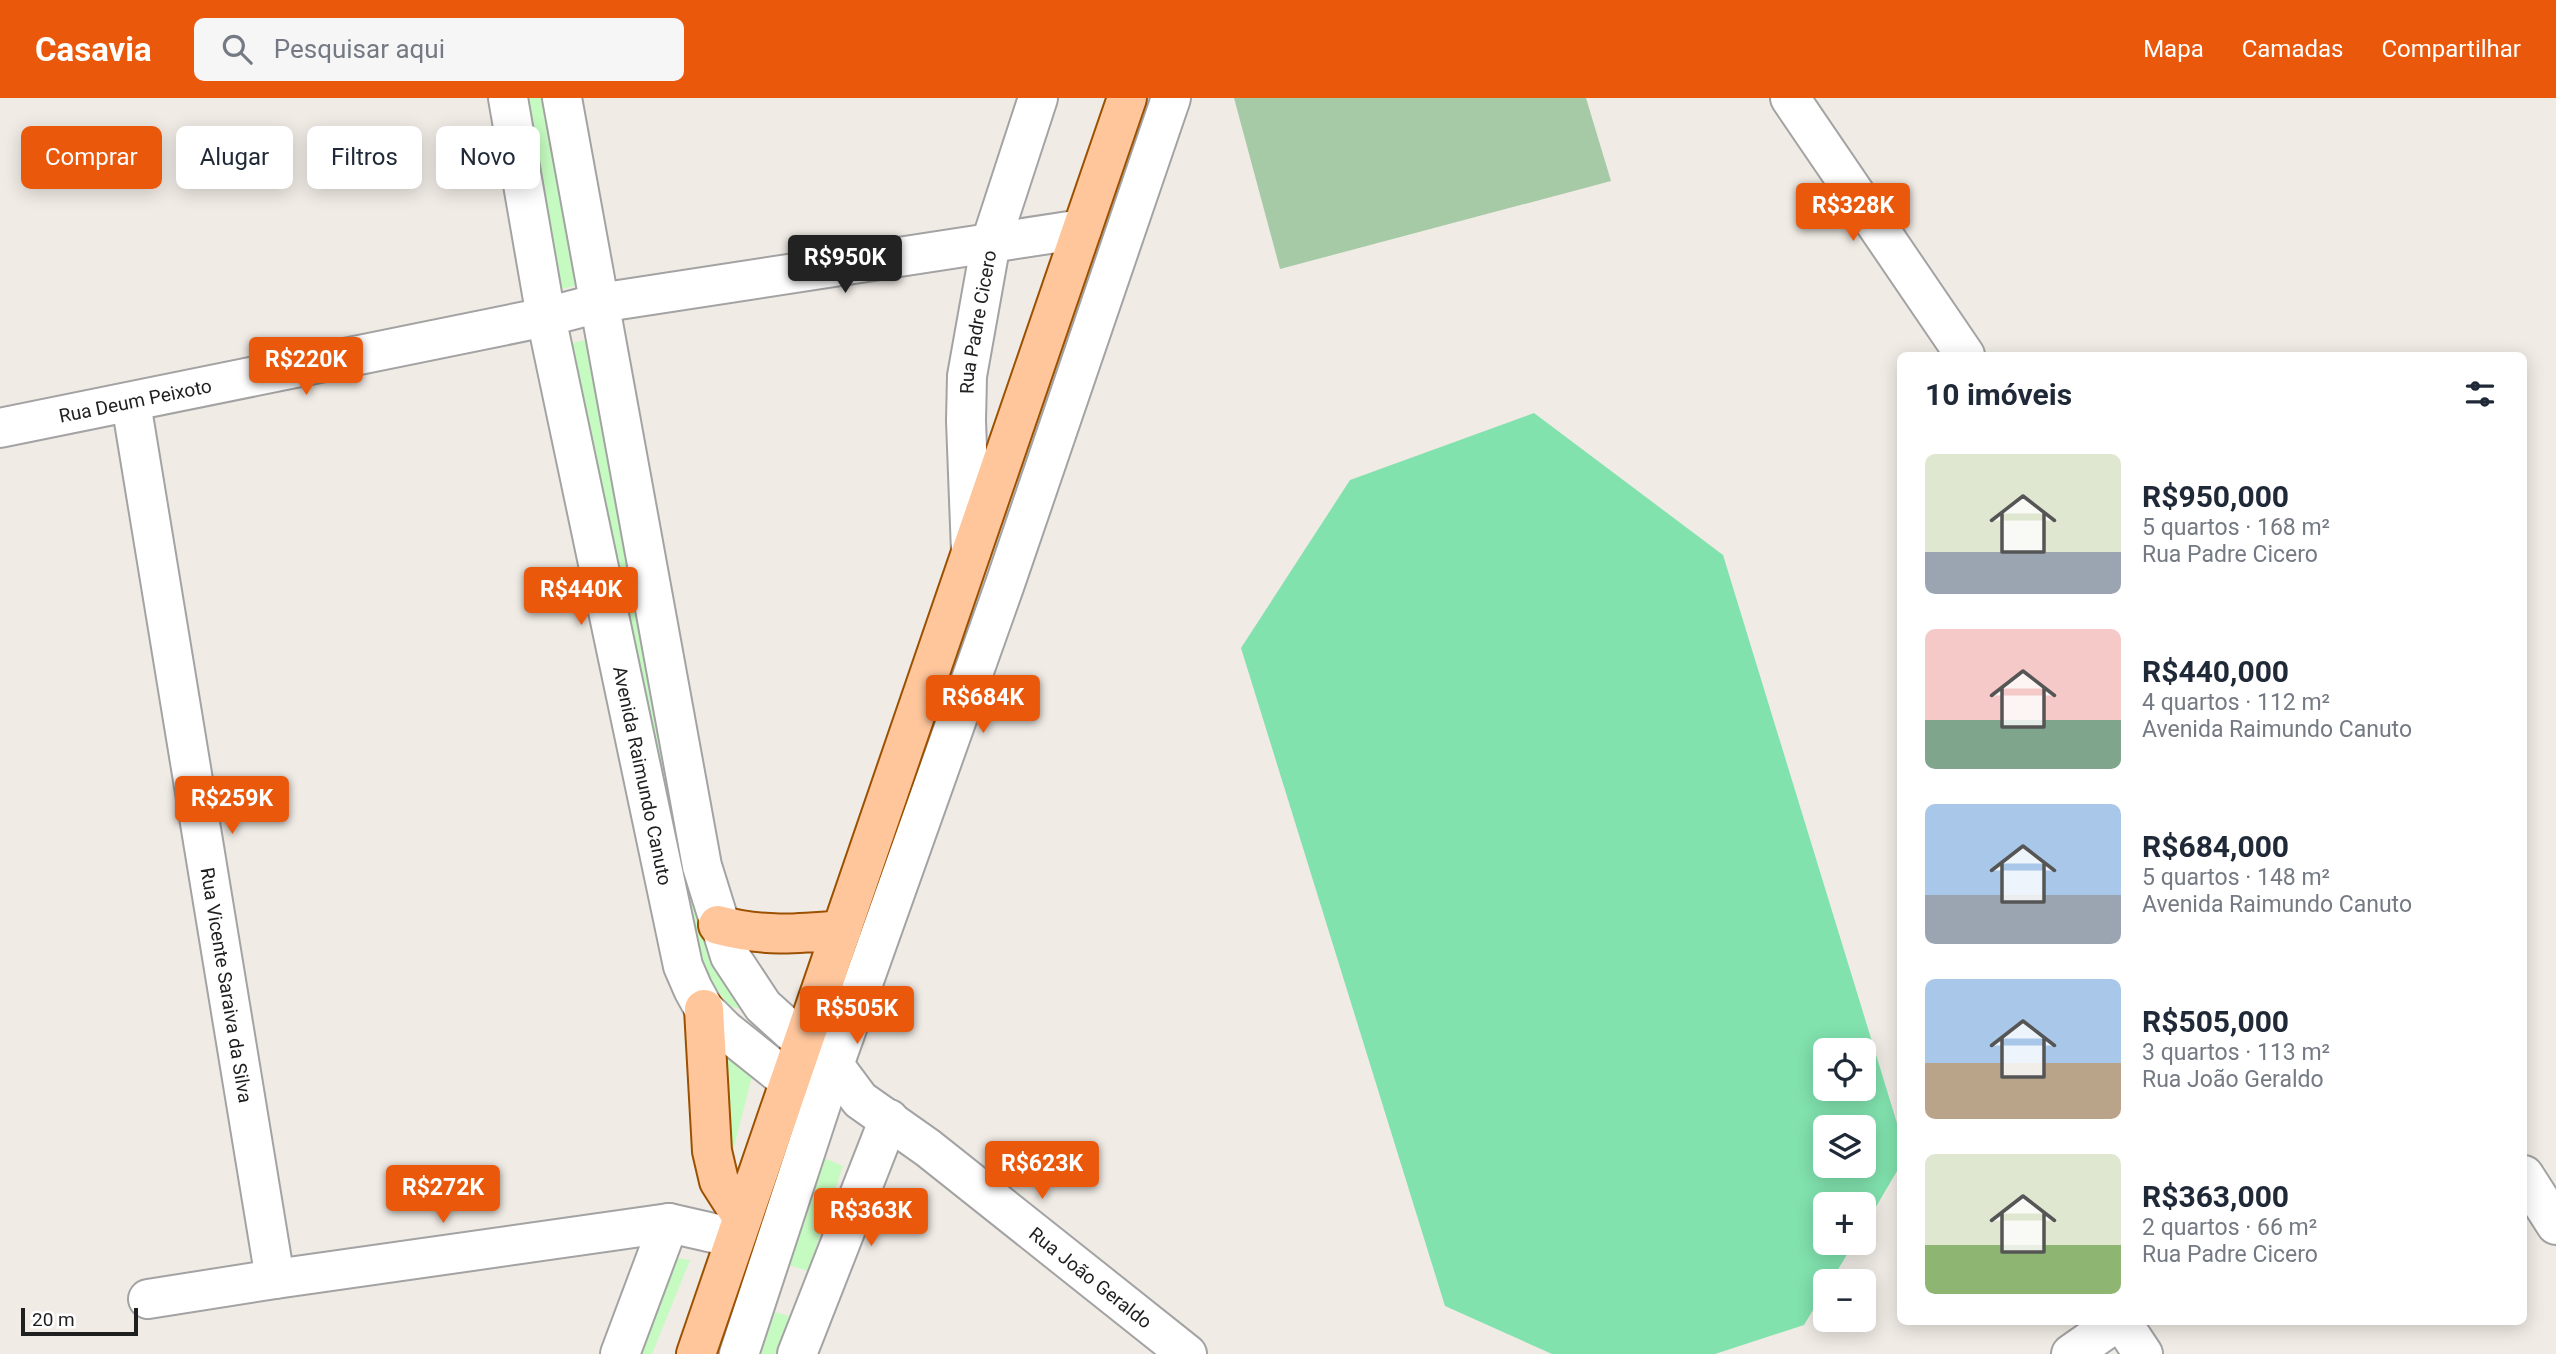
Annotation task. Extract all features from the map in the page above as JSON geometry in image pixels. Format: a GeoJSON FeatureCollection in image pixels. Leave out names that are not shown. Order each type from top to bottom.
{"type":"FeatureCollection","features":[{"type":"Feature","properties":{"kind":"main road"},"geometry":{"type":"LineString","coordinates":[[696,1354],[739,1228],[839,1093],[804,1043],[1127,98]]}},
{"type":"Feature","properties":{"kind":"main road"},"geometry":{"type":"LineString","coordinates":[[718,925],[747,933],[777,935],[842,930]]}},
{"type":"Feature","properties":{"kind":"main road"},"geometry":{"type":"LineString","coordinates":[[704,1009],[712,1151],[719,1181],[739,1228]]}},
{"type":"Feature","properties":{"kind":"street","name":"Avenida Raimundo Canuto"},"geometry":{"type":"LineString","coordinates":[[508,98],[546,317],[683,966],[704,1009],[733,1037],[839,1093]]}},
{"type":"Feature","properties":{"kind":"street","name":"Avenida Raimundo Canuto"},"geometry":{"type":"LineString","coordinates":[[562,98],[702,866],[718,925],[730,956],[746,984],[763,1006],[804,1043]]}},
{"type":"Feature","properties":{"kind":"street","name":"Rua Padre Cicero"},"geometry":{"type":"LineString","coordinates":[[971,553],[967,376],[991,242],[1038,98]]}},
{"type":"Feature","properties":{"kind":"street"},"geometry":{"type":"LineString","coordinates":[[739,1354],[762,1284],[839,1093],[1005,584],[1171,98]]}},
{"type":"Feature","properties":{"kind":"street"},"geometry":{"type":"LineString","coordinates":[[1790,98],[1963,352]]}},
{"type":"Feature","properties":{"kind":"street","name":"Rua Deum Peixoto"},"geometry":{"type":"LineString","coordinates":[[0,428],[546,317],[599,303],[1082,229]]}},
{"type":"Feature","properties":{"kind":"street","name":"Rua Vicente Saraiva da Silva"},"geometry":{"type":"LineString","coordinates":[[131,403],[275,1279]]}},
{"type":"Feature","properties":{"kind":"street"},"geometry":{"type":"LineString","coordinates":[[662,872],[702,866]]}},
{"type":"Feature","properties":{"kind":"street"},"geometry":{"type":"LineString","coordinates":[[797,1354],[818,1302],[839,1093]]}},
{"type":"Feature","properties":{"kind":"street","name":"Rua João Geraldo"},"geometry":{"type":"LineString","coordinates":[[839,1093],[1187,1354]]}},
{"type":"Feature","properties":{"kind":"street"},"geometry":{"type":"LineString","coordinates":[[2527,1180],[2556,1225]]}},
{"type":"Feature","properties":{"kind":"street"},"geometry":{"type":"LineString","coordinates":[[620,1354],[669,1223]]}},
{"type":"Feature","properties":{"kind":"street"},"geometry":{"type":"LineString","coordinates":[[148,1299],[669,1223],[739,1228]]}},
{"type":"Feature","properties":{"kind":"street"},"geometry":{"type":"LineString","coordinates":[[762,1284],[818,1302]]}},
{"type":"Feature","properties":{"kind":"street"},"geometry":{"type":"LineString","coordinates":[[2071,1354],[2114,1325]]}},
{"type":"Feature","properties":{"kind":"street"},"geometry":{"type":"LineString","coordinates":[[2123,1325],[2143,1354]]}},
{"type":"Feature","properties":{"kind":"green space"},"geometry":{"type":"Polygon","coordinates":[[[522,98],[556,98],[589,282],[562,289],[540,184],[540,126],[528,126],[522,98]]]}},
{"type":"Feature","properties":{"kind":"green space"},"geometry":{"type":"Polygon","coordinates":[[[1234,98],[1586,98],[1611,181],[1280,269],[1234,98]]]}},
{"type":"Feature","properties":{"kind":"green space"},"geometry":{"type":"Polygon","coordinates":[[[601,337],[698,847],[675,856],[571,343],[601,337]]]}},
{"type":"Feature","properties":{"kind":"green space"},"geometry":{"type":"Polygon","coordinates":[[[1534,413],[1723,555],[1871,1038],[1813,1038],[1813,1101],[1876,1101],[1876,1055],[1897,1123],[1897,1171],[1876,1207],[1876,1192],[1813,1192],[1813,1255],[1847,1255],[1838,1269],[1813,1269],[1813,1310],[1804,1325],[1715,1354],[1552,1354],[1445,1306],[1241,648],[1350,480],[1534,413]]]}},
{"type":"Feature","properties":{"kind":"green space"},"geometry":{"type":"Polygon","coordinates":[[[699,881],[762,1015],[729,1006],[704,972],[681,885],[699,881]]]}},
{"type":"Feature","properties":{"kind":"green space"},"geometry":{"type":"Polygon","coordinates":[[[709,1028],[756,1060],[725,1183],[709,1028]]]}},
{"type":"Feature","properties":{"kind":"green space"},"geometry":{"type":"Polygon","coordinates":[[[824,1158],[843,1166],[808,1271],[789,1265],[824,1158]]]}},
{"type":"Feature","properties":{"kind":"green space"},"geometry":{"type":"Polygon","coordinates":[[[670,1257],[690,1260],[652,1354],[631,1354],[670,1257]]]}},
{"type":"Feature","properties":{"kind":"green space"},"geometry":{"type":"Polygon","coordinates":[[[775,1312],[792,1317],[779,1354],[761,1354],[775,1312]]]}}]}
